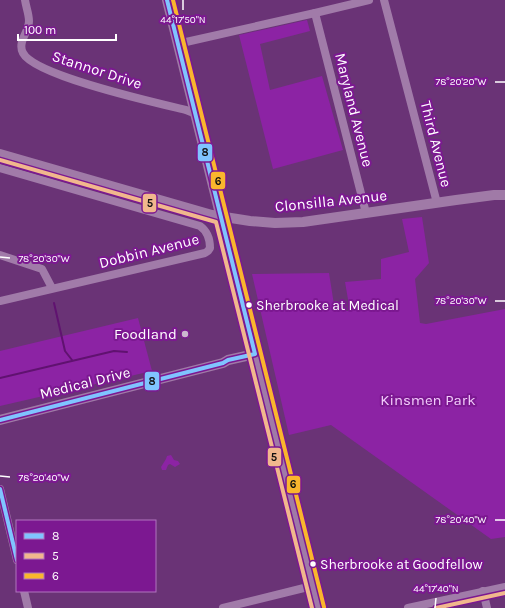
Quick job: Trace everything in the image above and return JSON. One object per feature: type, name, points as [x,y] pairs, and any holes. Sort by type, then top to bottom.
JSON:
[{"type":"main road","points":[[167,0],[318,608]]},
{"type":"main road","name":"Clonsilla Avenue","points":[[0,154],[221,217],[250,221],[275,223],[303,222],[494,195],[505,196]]},
{"type":"main road","name":"Medical Drive","points":[[0,420],[223,363],[228,366],[256,356]]},
{"type":"street","name":"Stannor Drive","points":[[25,0],[29,23],[21,44],[23,53],[32,63],[63,77],[196,114]]},
{"type":"street","points":[[179,44],[369,0]]},
{"type":"street","name":"Third Avenue","points":[[384,0],[436,203]]},
{"type":"street","name":"Maryland Avenue","points":[[315,13],[366,213]]},
{"type":"street","name":"Dobbin Avenue","points":[[0,168],[200,226],[203,228],[209,240],[210,248],[206,253],[0,301]]},
{"type":"street","points":[[0,255],[42,268],[52,288]]},
{"type":"street","points":[[0,489],[16,556]]},
{"type":"street","points":[[223,608],[312,586]]},
{"type":"street","points":[[408,608],[505,587]]},
{"type":"street","points":[[483,591],[487,608]]},
{"type":"street","points":[[24,592],[28,608]]},
{"type":"green space","points":[[307,20],[310,31],[260,44],[270,90],[322,76],[343,150],[273,169],[239,35]]},
{"type":"green space","name":"Kinsmen Park","points":[[422,217],[429,263],[415,279],[420,323],[426,324],[505,309],[505,537],[491,539],[331,425],[289,435],[252,274],[329,273],[335,311],[350,311],[345,282],[381,279],[381,259],[409,252],[402,219]]},
{"type":"green space","points":[[138,318],[152,371],[0,406],[0,351]]},
{"type":"green space","points":[[171,455],[174,460],[178,461],[180,464],[175,467],[170,464],[166,470],[162,470],[161,467],[167,456]]},
{"type":"waterway","points":[[54,303],[65,351],[72,360]]},
{"type":"waterway","points":[[0,378],[114,351],[127,352]]},
{"type":"transit line","name":"8","points":[[0,420],[255,354],[167,0]]},
{"type":"transit line","name":"6","points":[[173,0],[324,607]]},
{"type":"transit line","name":"5","points":[[0,160],[216,222],[312,608]]},
{"type":"transit line","name":"8","points":[[0,489],[16,556]]},
{"type":"transit line","name":"5","points":[[436,608],[505,593]]},
{"type":"place","name":"Sherbrooke at Medical","points":[[249,305]]},
{"type":"place","name":"Foodland","points":[[185,334]]},
{"type":"place","name":"Sherbrooke at Goodfellow","points":[[313,564]]}]
